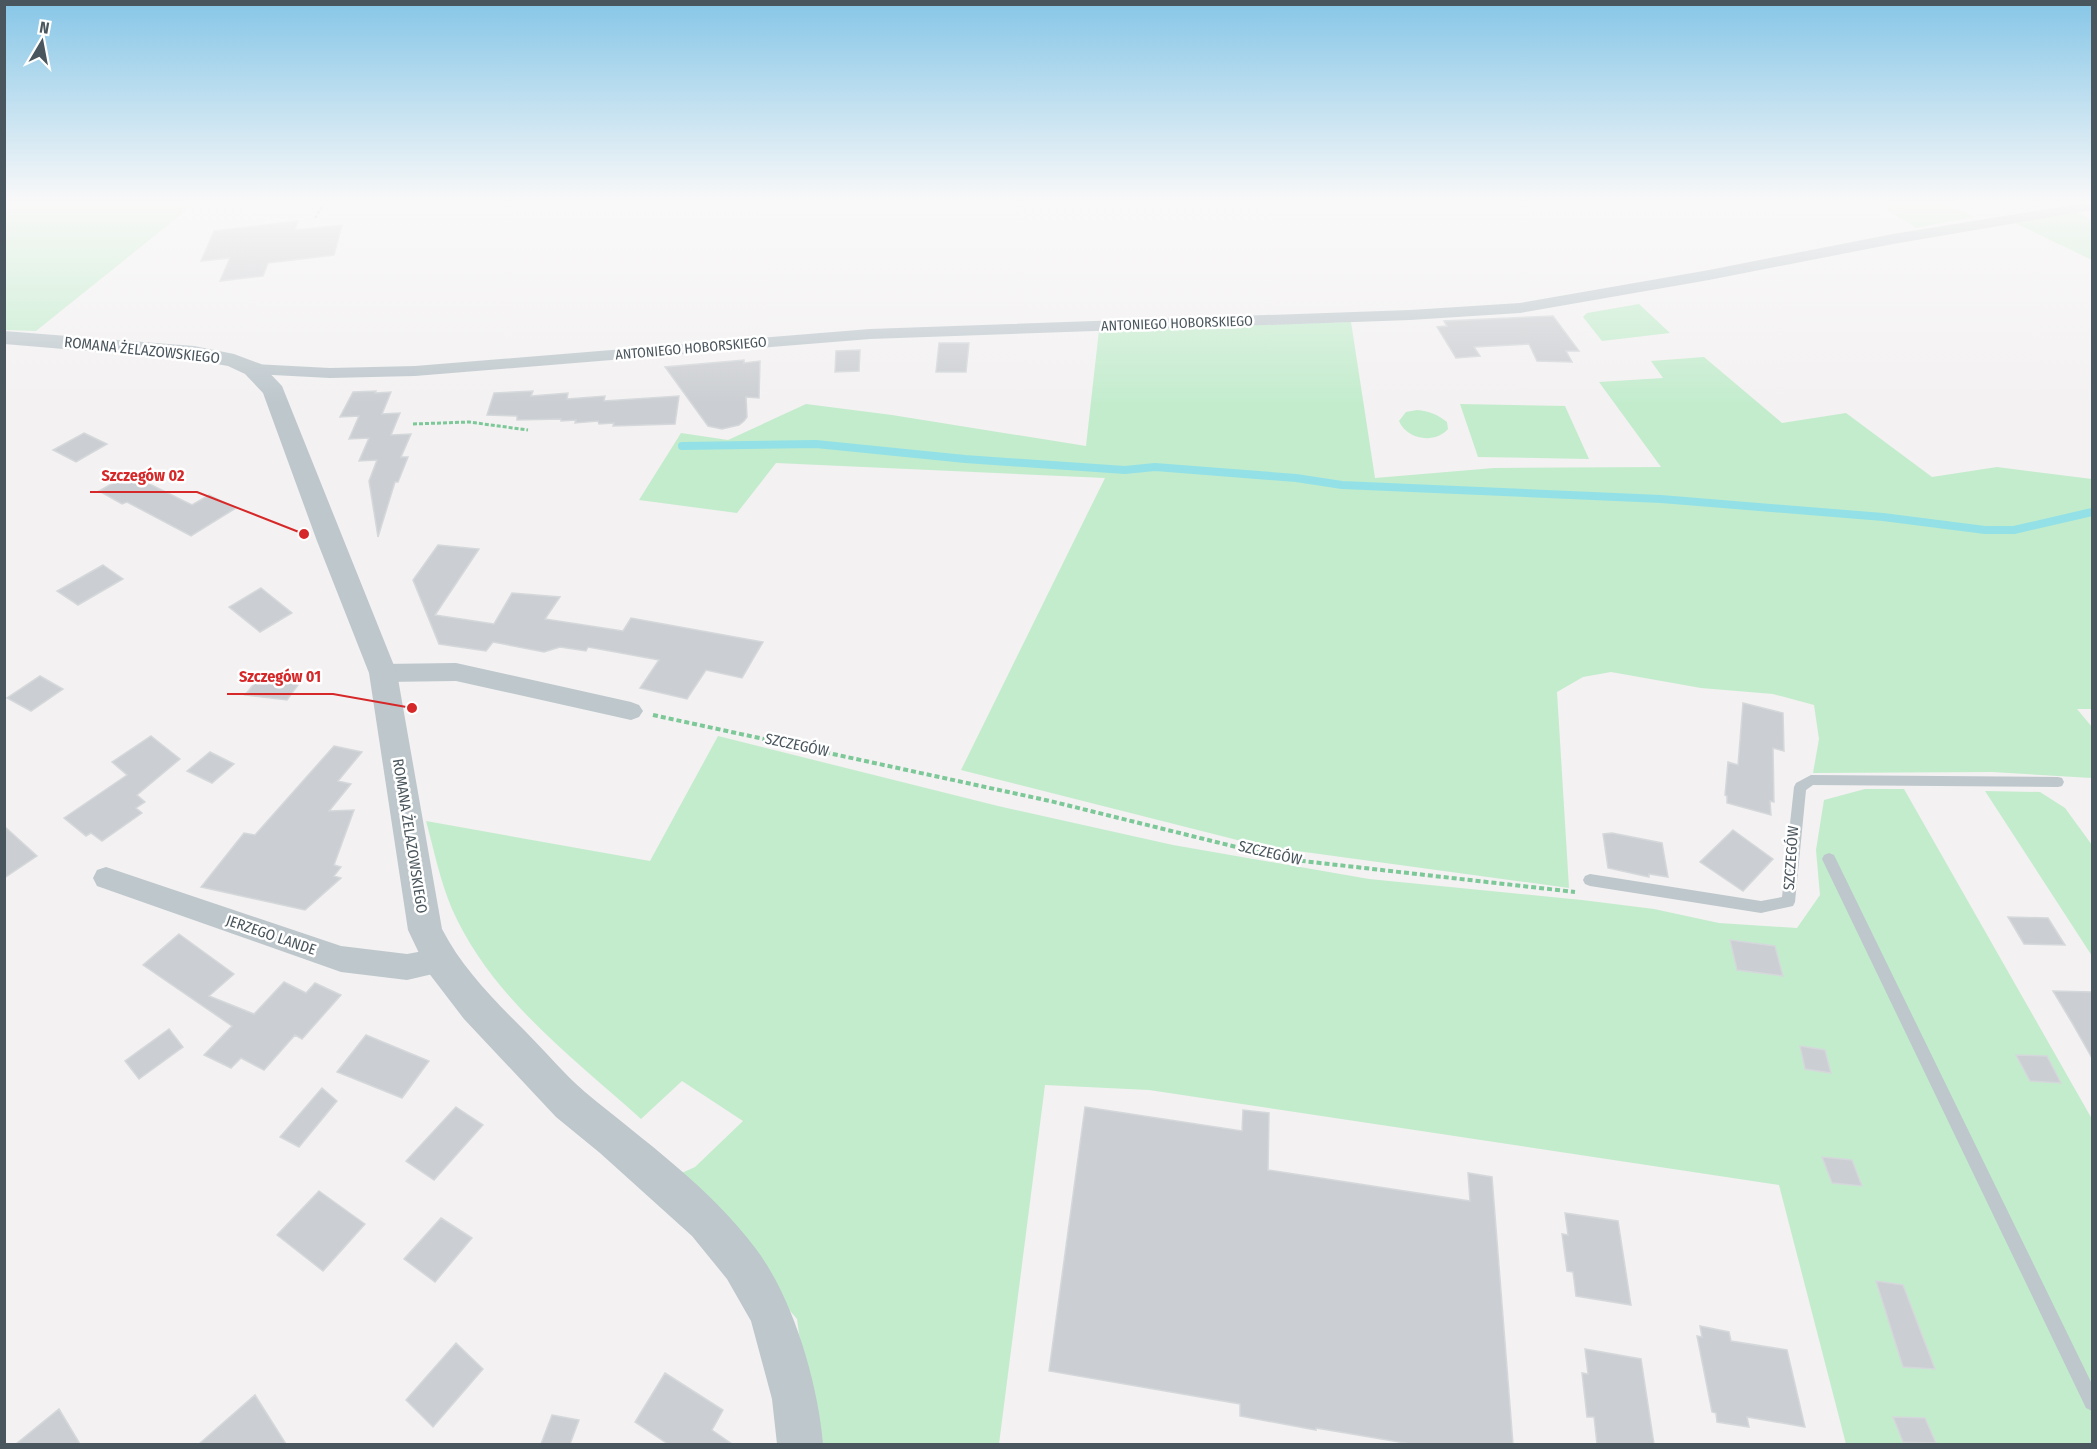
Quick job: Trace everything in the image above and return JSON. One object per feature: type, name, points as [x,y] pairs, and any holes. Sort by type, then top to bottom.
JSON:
[{"type":"street","name":"ANTONIEGO HOBORSKIEGO","points":[[253,369],[330,373],[415,371],[870,334],[1410,315],[1520,308],[1743,269]]},
{"type":"street","name":"ROMANA ŻELAZOWSKIEGO","points":[[4,337],[194,353],[234,361],[253,369],[274,391],[330,541],[383,673],[425,930],[441,961],[477,1007],[570,1104],[614,1138],[706,1221],[742,1263],[770,1313],[794,1399],[800,1444]]},
{"type":"street","points":[[383,673],[456,672],[631,711]]},
{"type":"street","name":"JERZEGO LANDE","points":[[106,878],[341,959],[406,967],[441,961]]},
{"type":"lane","name":"SZCZEGÓW","points":[[1590,880],[1761,907],[1788,902],[1794,819],[1800,787],[1811,780],[2058,782]]},
{"type":"lane","points":[[1830,859],[2092,1402]]},
{"type":"path","points":[[413,424],[469,422],[528,430]]},
{"type":"path","name":"SZCZEGÓW","points":[[631,711],[726,729],[1050,801],[1211,839],[1285,860],[1583,893],[1590,880]]},
{"type":"green space","points":[[5,269],[114,269],[36,331],[5,330]]},
{"type":"green space","points":[[1639,304],[1670,333],[1602,341],[1583,317],[1587,313]]},
{"type":"green space","points":[[1351,322],[1375,478],[1494,468],[1661,467],[1599,382],[1663,378],[1651,361],[1704,357],[1782,423],[1846,413],[1932,477],[1997,467],[2092,479],[2092,709],[2077,709],[2092,727],[2092,778],[1992,772],[1813,773],[1819,739],[1814,705],[1773,694],[1701,688],[1611,672],[1583,677],[1557,692],[1569,888],[1261,846],[961,770],[1105,478],[776,463],[737,513],[639,500],[681,433],[728,440],[806,404],[892,415],[1086,446],[1099,330]]},
{"type":"green space","points":[[1460,404],[1565,406],[1589,459],[1478,457]]},
{"type":"green space","points":[[1417,410],[1440,417],[1447,422],[1448,429],[1436,437],[1429,438],[1415,436],[1408,432],[1399,421],[1406,412]]},
{"type":"green space","points":[[718,736],[998,806],[1173,845],[1369,879],[1654,909],[1719,923],[1797,928],[1820,895],[1816,850],[1824,800],[1865,789],[1904,789],[2092,1119],[2092,1444],[1846,1444],[1779,1185],[1149,1090],[1045,1085],[999,1444],[814,1444],[797,1319],[675,1176],[695,1167],[743,1121],[682,1081],[641,1119],[561,1048],[510,998],[468,941],[448,898],[426,821],[650,861]]},
{"type":"green space","points":[[1985,791],[2040,792],[2065,808],[2092,845],[2092,956]]},
{"type":"building","points":[[225,269],[266,269],[263,276],[220,281]]},
{"type":"building","points":[[1553,316],[1579,351],[1566,351],[1572,362],[1537,361],[1529,344],[1474,347],[1480,356],[1456,358],[1437,327],[1447,326],[1444,321]]},
{"type":"building","points":[[939,343],[969,343],[966,372],[936,372]]},
{"type":"building","points":[[860,350],[859,371],[835,372],[836,351]]},
{"type":"building","points":[[744,360],[744,363],[760,361],[759,398],[746,397],[747,417],[744,421],[739,425],[722,429],[708,426],[665,367]]},
{"type":"building","points":[[376,391],[375,393],[391,392],[382,414],[400,413],[391,435],[411,434],[401,457],[408,457],[398,482],[395,482],[378,537],[369,481],[377,460],[359,461],[369,438],[349,439],[359,416],[340,417],[353,392]]},
{"type":"building","points":[[533,391],[531,396],[568,393],[567,399],[605,396],[604,401],[679,396],[675,424],[613,426],[614,423],[599,424],[598,421],[575,423],[576,420],[561,421],[561,419],[517,420],[517,416],[487,415],[494,393]]},
{"type":"building","points":[[84,433],[107,444],[76,462],[53,450]]},
{"type":"building","points":[[129,474],[192,505],[209,495],[236,508],[191,536],[127,502],[122,504],[99,491]]},
{"type":"building","points":[[438,545],[479,549],[435,615],[494,624],[512,593],[560,597],[545,619],[623,631],[631,618],[763,642],[742,678],[706,670],[687,699],[640,688],[659,660],[588,647],[586,651],[560,647],[544,652],[493,642],[486,651],[439,644],[413,580]]},
{"type":"building","points":[[103,565],[123,579],[78,605],[57,591]]},
{"type":"building","points":[[261,588],[292,613],[260,632],[229,607]]},
{"type":"building","points":[[263,673],[304,677],[287,700],[245,695]]},
{"type":"building","points":[[40,676],[63,689],[31,711],[7,698]]},
{"type":"building","points":[[1743,703],[1783,713],[1784,751],[1773,748],[1774,802],[1770,801],[1771,815],[1727,803],[1725,795],[1728,762],[1738,765]]},
{"type":"building","points":[[151,736],[180,759],[137,795],[145,802],[136,808],[142,813],[102,841],[91,833],[86,836],[64,818],[127,775],[112,762]]},
{"type":"building","points":[[334,746],[362,752],[338,781],[351,784],[329,811],[354,810],[334,865],[341,867],[334,876],[341,878],[305,910],[201,887],[244,833],[255,835]]},
{"type":"building","points":[[210,752],[234,764],[212,783],[187,771]]},
{"type":"building","points":[[4,826],[37,856],[4,878]]},
{"type":"building","points":[[1733,830],[1773,859],[1743,891],[1700,862]]},
{"type":"building","points":[[1612,833],[1662,843],[1668,877],[1649,874],[1649,877],[1608,868],[1603,834]]},
{"type":"building","points":[[2008,917],[2048,918],[2065,945],[2024,944]]},
{"type":"building","points":[[179,934],[234,974],[209,996],[254,1014],[284,982],[306,993],[315,983],[341,995],[302,1039],[295,1035],[264,1070],[241,1058],[231,1068],[204,1055],[232,1026],[143,965]]},
{"type":"building","points":[[1730,940],[1775,946],[1783,976],[1737,970]]},
{"type":"building","points":[[2053,991],[2092,992],[2092,1058],[2071,1021]]},
{"type":"building","points":[[169,1029],[183,1047],[139,1079],[125,1061]]},
{"type":"building","points":[[366,1035],[429,1061],[402,1098],[337,1072]]},
{"type":"building","points":[[1800,1046],[1825,1050],[1831,1073],[1805,1069]]},
{"type":"building","points":[[2016,1055],[2047,1056],[2061,1083],[2030,1081]]},
{"type":"building","points":[[322,1088],[337,1101],[299,1147],[280,1137]]},
{"type":"building","points":[[456,1107],[483,1125],[434,1180],[406,1161]]},
{"type":"building","points":[[1085,1107],[1242,1131],[1243,1110],[1269,1113],[1268,1170],[1470,1201],[1468,1173],[1492,1177],[1513,1444],[1411,1444],[1316,1428],[1316,1430],[1240,1416],[1240,1404],[1049,1371]]},
{"type":"building","points":[[1822,1157],[1852,1160],[1862,1186],[1832,1183]]},
{"type":"building","points":[[319,1191],[365,1224],[323,1271],[277,1235]]},
{"type":"building","points":[[1565,1213],[1618,1221],[1631,1305],[1576,1296],[1573,1272],[1567,1271],[1562,1234],[1568,1235]]},
{"type":"building","points":[[441,1218],[472,1238],[435,1282],[404,1259]]},
{"type":"building","points":[[1876,1281],[1903,1285],[1935,1369],[1903,1367]]},
{"type":"building","points":[[1700,1326],[1729,1332],[1731,1341],[1787,1350],[1805,1427],[1747,1417],[1749,1427],[1717,1422],[1716,1413],[1712,1412],[1697,1336],[1702,1337]]},
{"type":"building","points":[[456,1343],[483,1369],[433,1427],[406,1400]]},
{"type":"building","points":[[1585,1349],[1641,1359],[1654,1444],[1597,1444],[1594,1417],[1587,1417],[1582,1373],[1588,1374]]},
{"type":"building","points":[[665,1373],[723,1410],[712,1430],[732,1444],[668,1444],[635,1422]]},
{"type":"building","points":[[255,1395],[286,1444],[199,1444]]},
{"type":"building","points":[[59,1409],[80,1444],[16,1444]]},
{"type":"building","points":[[552,1415],[579,1420],[570,1444],[541,1444]]},
{"type":"building","points":[[1893,1417],[1925,1418],[1936,1443],[1903,1442]]},
{"type":"waterway","points":[[682,446],[816,444],[965,459],[1125,470],[1155,467],[1296,478],[1342,485],[1661,499],[1883,517],[1985,530],[2014,530],[2092,512]]},
{"type":"place","name":"Szczegów 02","points":[[304,534]]},
{"type":"place","name":"Szczegów 01","points":[[412,708]]}]
